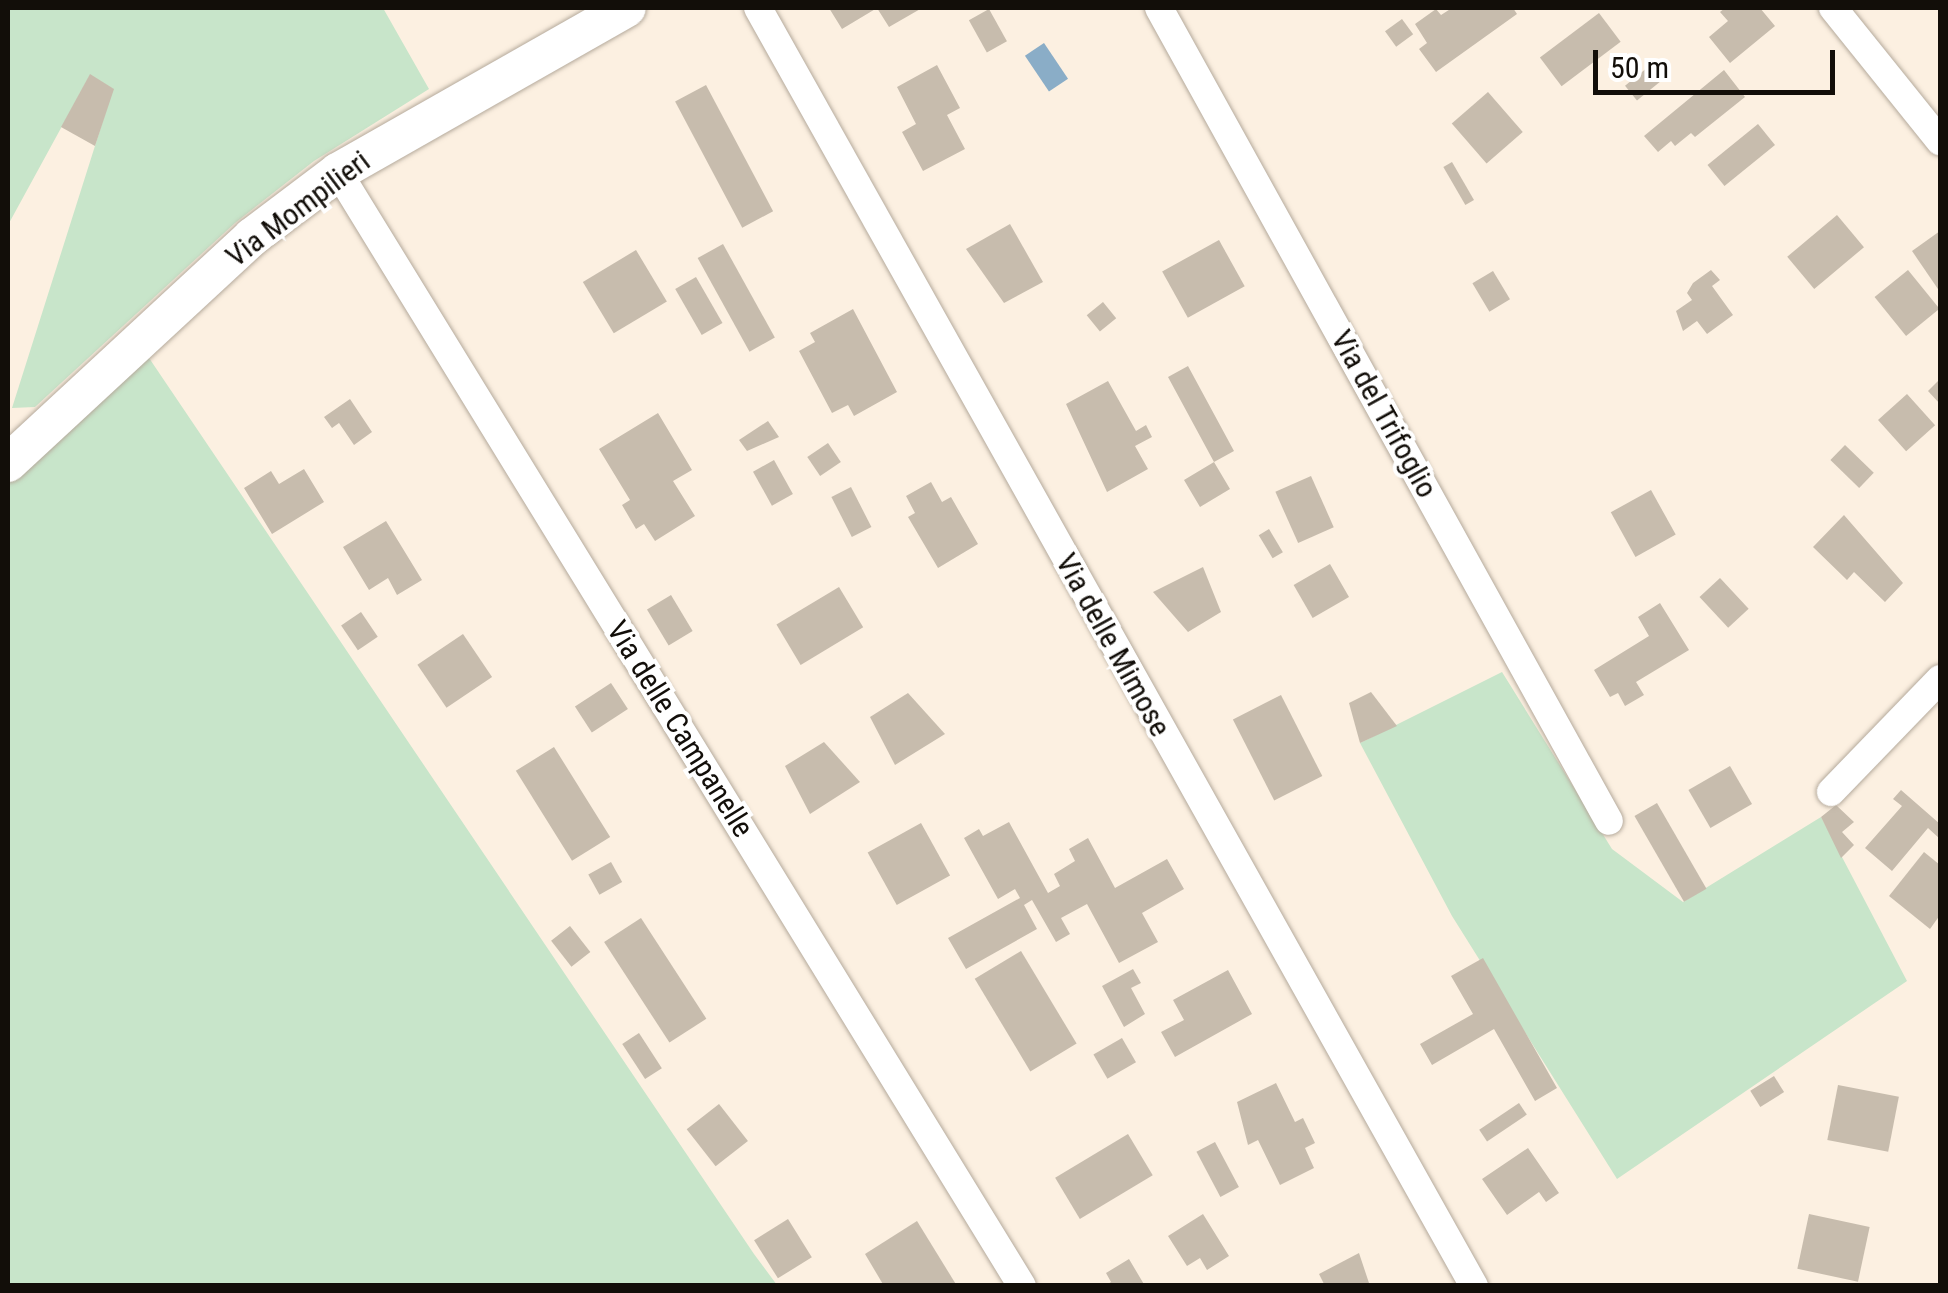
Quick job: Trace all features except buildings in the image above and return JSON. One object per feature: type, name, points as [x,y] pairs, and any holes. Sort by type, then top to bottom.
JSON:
[{"type":"street","name":"Via Mompilieri","points":[[8,461],[252,237],[338,172],[626,8]]},
{"type":"street","name":"Via delle Mimose","points":[[758,8],[1471,1284]]},
{"type":"street","name":"Via del Trifoglio","points":[[1158,8],[1609,821]]},
{"type":"street","points":[[1833,8],[1940,141]]},
{"type":"street","name":"Via delle Campanelle","points":[[338,172],[1022,1286]]},
{"type":"street","points":[[1831,792],[1940,679]]},
{"type":"green space","points":[[8,8],[383,8],[429,89],[314,161],[235,223],[35,407],[12,408],[113,89],[90,75],[8,225]]},
{"type":"green space","points":[[145,352],[777,1285],[8,1286],[8,479]]},
{"type":"green space","points":[[1502,672],[1612,849],[1683,902],[1821,817],[1907,981],[1617,1179],[1452,916],[1360,743]]},
{"type":"water","points":[[1044,43],[1068,79],[1049,92],[1025,56]]}]
